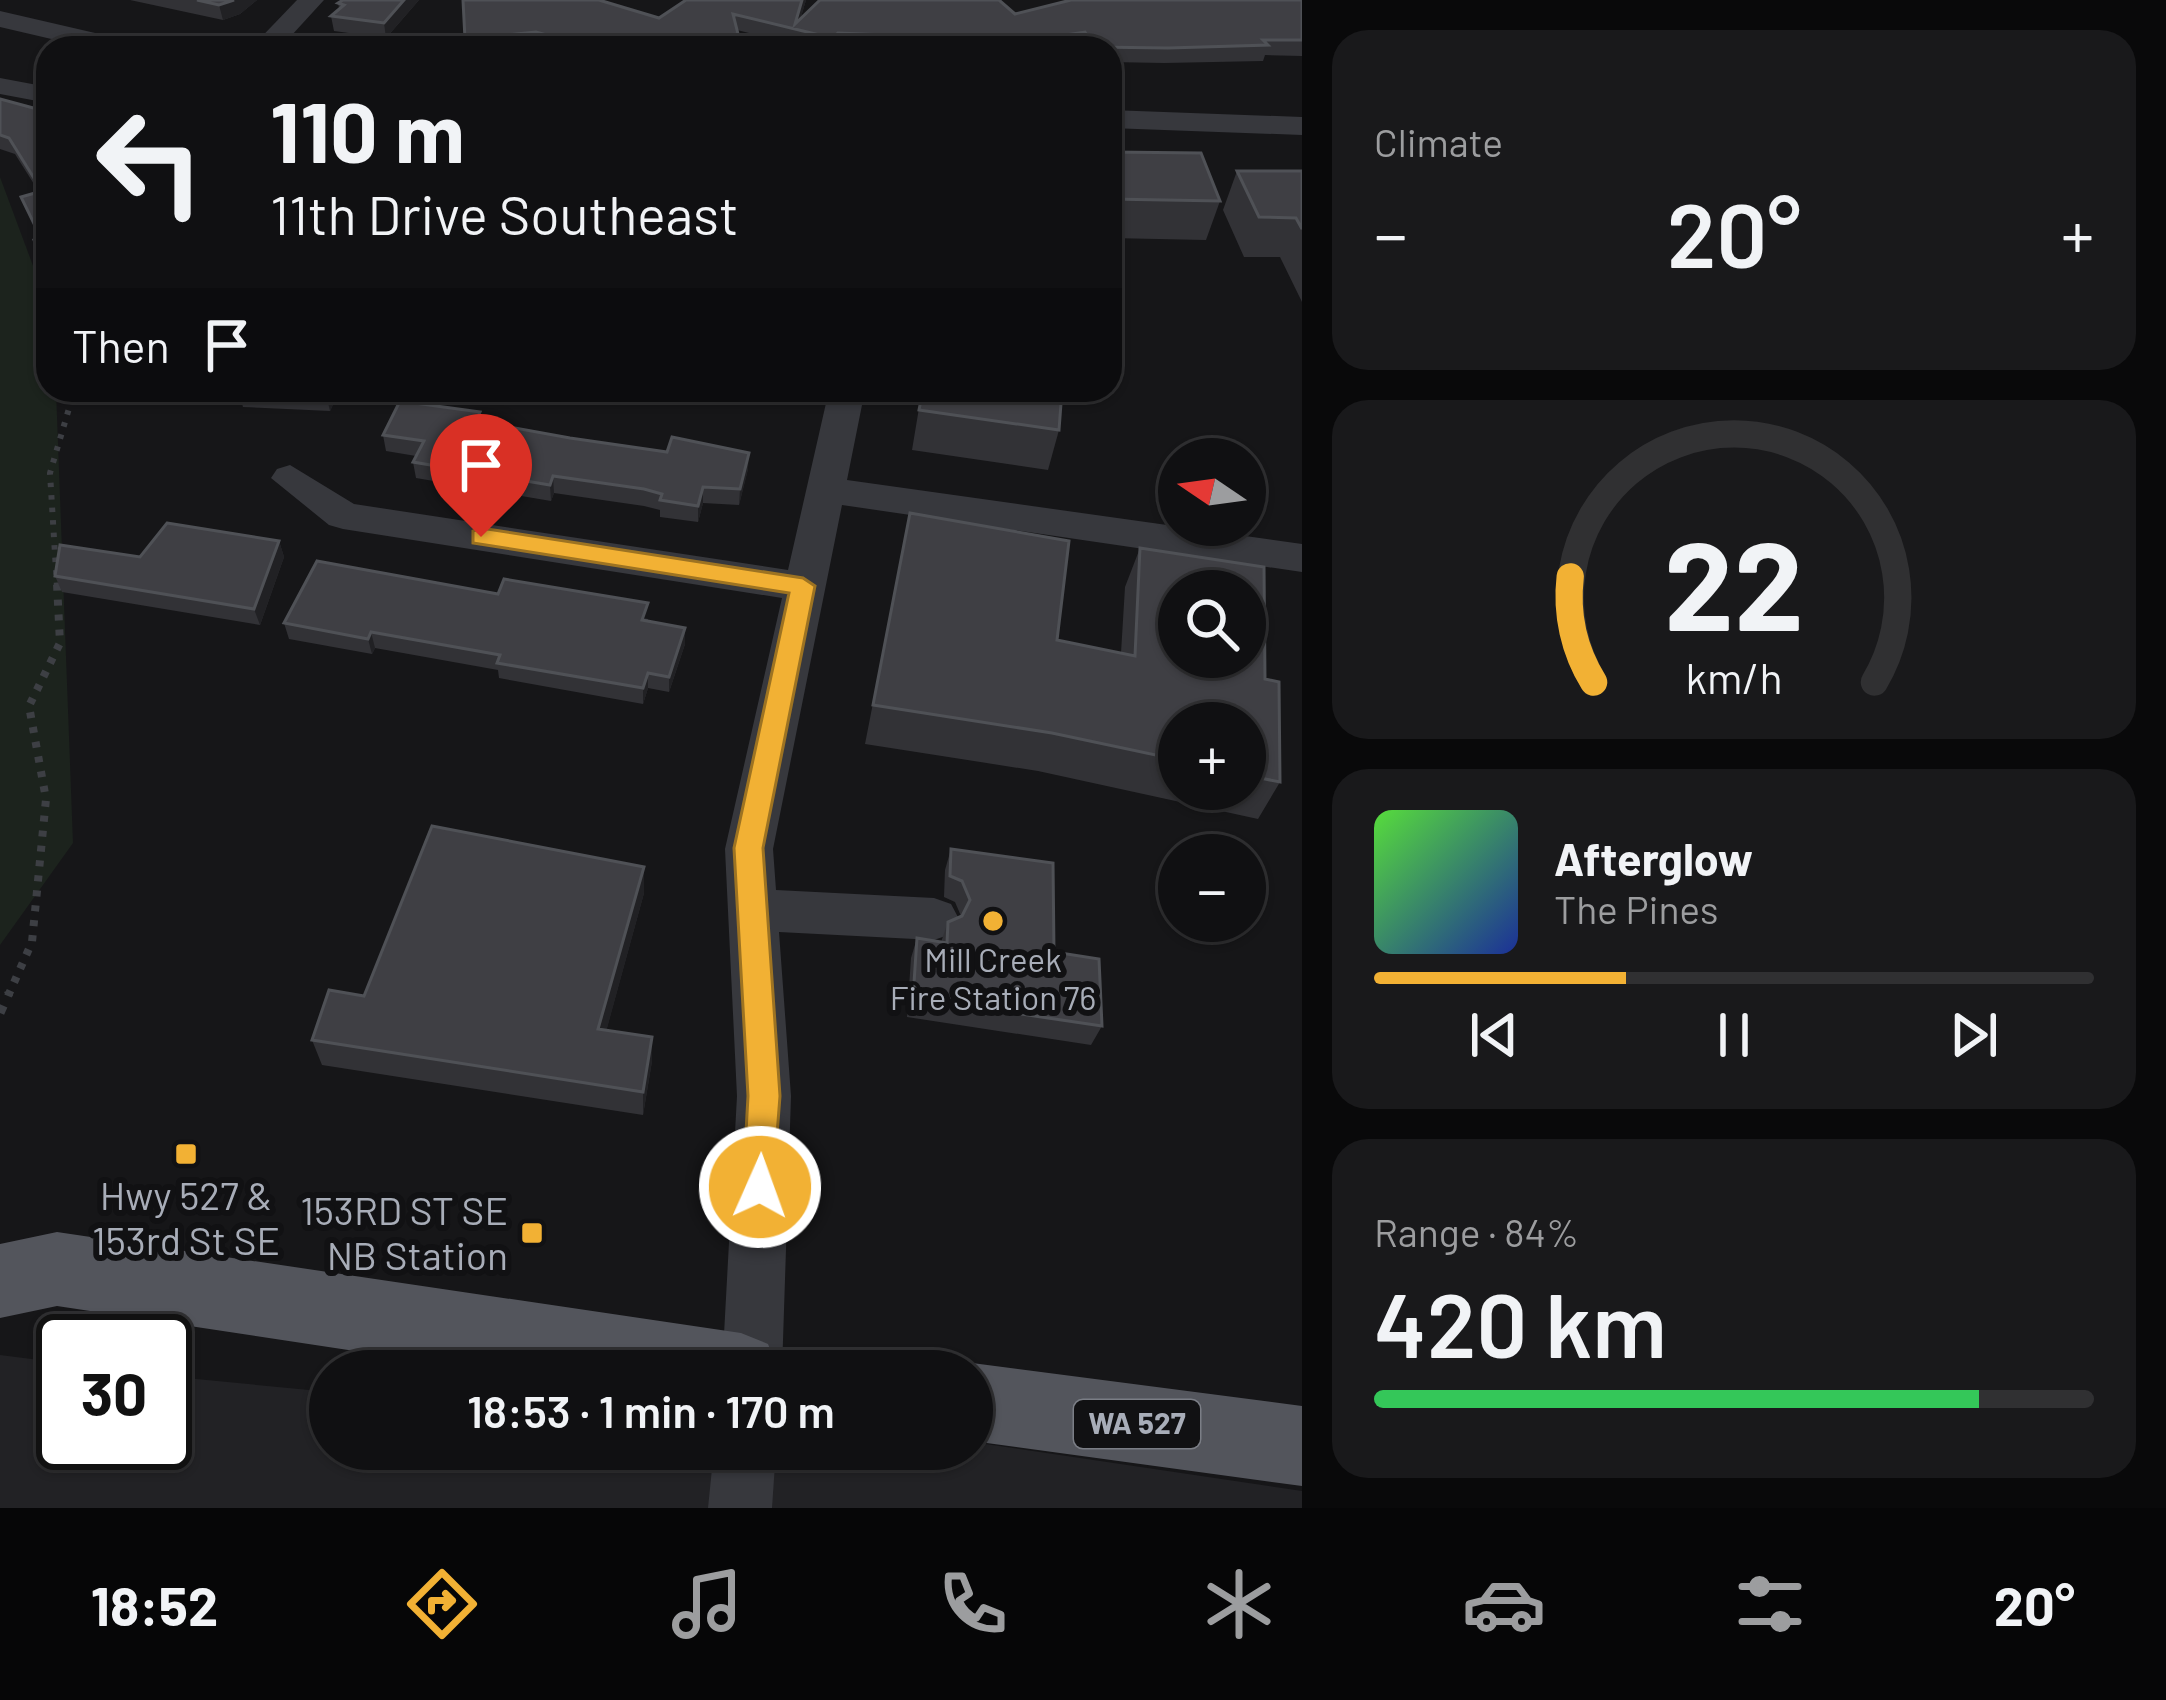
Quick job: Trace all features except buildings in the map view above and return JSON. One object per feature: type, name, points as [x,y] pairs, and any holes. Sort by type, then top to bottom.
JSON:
[{"type":"main road","points":[[19,1263],[601,1350]]},
{"type":"main road","name":"WA 527","points":[[993,1405],[1302,1446]]},
{"type":"street","points":[[276,36],[311,0]]},
{"type":"street","points":[[0,19],[73,36]]},
{"type":"street","points":[[0,86],[36,93]]},
{"type":"street","points":[[1122,115],[1302,111]]},
{"type":"street","points":[[1122,116],[1302,126]]},
{"type":"street","points":[[753,1350],[764,1096],[749,848],[844,402]]},
{"type":"street","points":[[290,478],[343,515],[803,586]]},
{"type":"street","points":[[825,490],[1302,559]]},
{"type":"street","points":[[753,910],[934,920]]},
{"type":"street","points":[[740,1508],[743,1470]]},
{"type":"path","points":[[0,1013],[32,942],[46,799],[29,706],[60,643],[50,473],[69,402]]},
{"type":"shaded area","points":[[0,177],[36,274],[36,402],[56,402],[73,843],[0,945]]},
{"type":"shaded area","points":[[0,1355],[36,1360],[36,1470],[192,1470],[192,1379],[309,1390],[309,1470],[993,1470],[993,1445],[1302,1491],[1302,1508],[0,1508]]},
{"type":"place","name":"Mill Creek Fire Station 76","points":[[993,921]]},
{"type":"place","name":"Hwy 527 & 153rd St SE","points":[[186,1154]]},
{"type":"place","name":"153RD ST SE NB Station","points":[[532,1233]]},
{"type":"route","points":[[481,537],[803,586],[749,848],[764,1096],[760,1187]]}]
